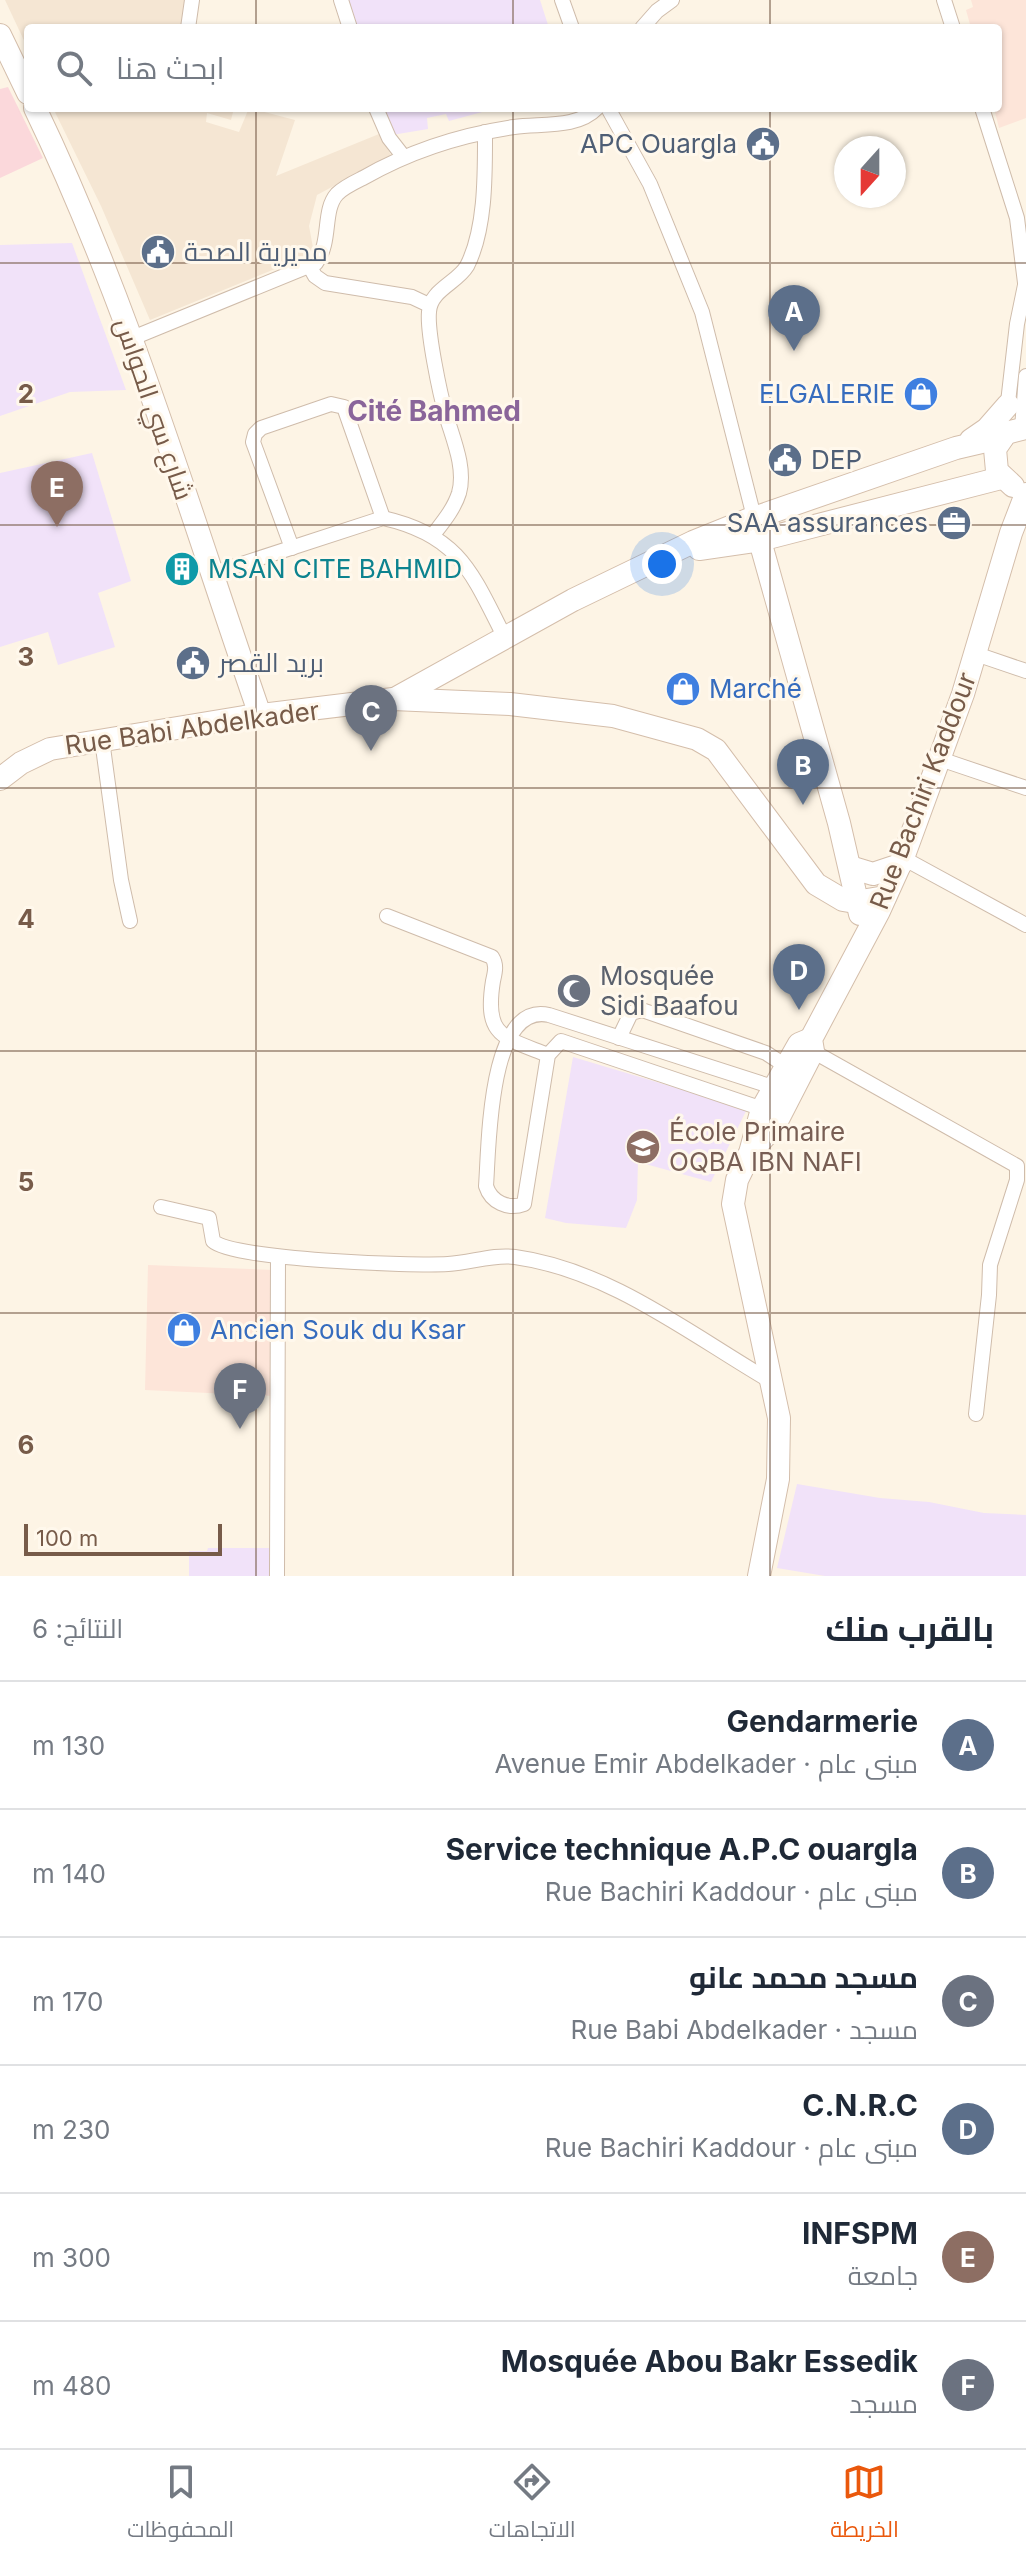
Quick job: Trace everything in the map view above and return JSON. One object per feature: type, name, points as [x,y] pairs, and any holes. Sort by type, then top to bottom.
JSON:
[{"type":"street","points":[[189,24],[192,0]]},
{"type":"street","points":[[341,0],[349,24]]},
{"type":"street","points":[[562,0],[571,24]]},
{"type":"street","points":[[646,24],[672,0]]},
{"type":"street","points":[[944,0],[952,24]]},
{"type":"street","points":[[0,35],[24,85]]},
{"type":"street","name":"شارع سي الحواس","points":[[37,112],[75,194],[130,339],[260,715]]},
{"type":"street","points":[[378,112],[389,138],[403,156]]},
{"type":"street","points":[[130,339],[310,267],[323,253],[328,218],[338,194],[403,156],[485,132],[571,121],[593,112]]},
{"type":"street","points":[[610,112],[650,184],[702,312],[756,529],[850,867],[855,902],[868,931]]},
{"type":"street","points":[[983,112],[1017,218],[1025,288],[1008,405],[1014,432]]},
{"type":"street","points":[[433,535],[451,510],[461,482],[445,411],[428,315],[429,305],[435,296],[461,275],[470,258],[485,187],[485,132]]},
{"type":"street","points":[[310,267],[315,276],[325,283],[412,297],[429,305]]},
{"type":"street","points":[[1014,432],[1026,376]]},
{"type":"street","points":[[292,548],[253,442],[255,434],[261,428],[331,404],[344,407],[383,518]]},
{"type":"street","points":[[956,448],[987,429],[1008,405]]},
{"type":"street","points":[[393,699],[573,600],[675,552],[756,529],[956,448],[1014,432]]},
{"type":"street","name":"Rue Bachiri Kaddour","points":[[759,1576],[778,1479],[779,1418],[733,1204],[737,1180],[750,1153],[775,1125],[771,1112],[902,862],[976,654],[1011,533],[1015,486],[994,464],[994,457],[998,442],[1014,432]]},
{"type":"street","points":[[756,529],[1015,486]]},
{"type":"street","points":[[211,574],[383,518],[433,535],[461,560],[504,636]]},
{"type":"street","points":[[976,654],[1026,671]]},
{"type":"street","points":[[393,699],[498,703],[613,716],[659,726],[707,743],[716,750],[816,884],[831,895],[855,902],[885,897]]},
{"type":"street","name":"Rue Babi Abdelkader","points":[[0,779],[39,753],[102,740],[260,715],[393,699]]},
{"type":"street","points":[[102,740],[121,880],[130,921]]},
{"type":"street","points":[[940,759],[1026,788]]},
{"type":"street","points":[[850,867],[873,874],[902,862],[1026,925]]},
{"type":"street","points":[[387,916],[495,960],[490,1006],[495,1028],[508,1039],[548,1055]]},
{"type":"street","points":[[619,1038],[631,1013],[642,1010],[766,1053],[786,1066]]},
{"type":"street","points":[[565,1020],[561,1041],[548,1055],[527,1198],[524,1204],[506,1205],[495,1201],[486,1186],[499,1066],[515,1026],[536,1013],[565,1020],[782,1090]]},
{"type":"street","points":[[561,1041],[771,1112]]},
{"type":"street","points":[[808,1045],[1017,1166],[1017,1180],[990,1265],[976,1414]]},
{"type":"street","name":"Rue Bachiri Kaddour","points":[[782,1090],[786,1066],[808,1045]]},
{"type":"street","points":[[161,1207],[209,1218],[213,1241],[223,1248],[278,1257],[446,1264],[499,1256],[549,1264],[601,1282],[772,1382]]},
{"type":"street","points":[[277,1576],[278,1257]]},
{"type":"shaded area","points":[[5,0],[188,0],[185,24],[24,24],[24,40]]},
{"type":"shaded area","points":[[347,0],[540,0],[548,24],[355,24]]},
{"type":"shaded area","points":[[971,0],[1026,0],[1026,118],[999,128],[995,112],[1002,112],[1002,24],[970,24],[966,10],[973,7]]},
{"type":"shaded area","points":[[8,87],[43,158],[0,178],[0,89]]},
{"type":"shaded area","points":[[55,112],[233,112],[231,120],[207,113],[206,122],[239,132],[247,112],[264,112],[295,120],[276,176],[379,134],[391,155],[317,195],[309,226],[314,253],[150,320],[101,206]]},
{"type":"shaded area","points":[[384,112],[482,112],[449,121],[446,114],[427,118],[428,129],[392,135]]},
{"type":"shaded area","points":[[72,243],[126,390],[70,392],[0,416],[0,245]]},
{"type":"shaded area","points":[[92,453],[131,581],[98,593],[115,647],[58,665],[48,632],[0,647],[0,473]]},
{"type":"shaded area","name":"École Primaire OQBA IBN NAFI","points":[[573,1057],[747,1109],[711,1182],[638,1162],[637,1200],[626,1228],[545,1218]]},
{"type":"shaded area","points":[[148,1265],[274,1270],[274,1396],[145,1390]]},
{"type":"shaded area","points":[[797,1484],[880,1498],[929,1502],[984,1513],[1026,1515],[1026,1576],[825,1576],[777,1568]]},
{"type":"shaded area","points":[[208,1548],[271,1548],[275,1576],[189,1576],[189,1551],[207,1551]]},
{"type":"place","name":"APC Ouargla","points":[[763,144]]},
{"type":"place","name":"مديرية الصحة","points":[[158,252]]},
{"type":"place","name":"Gendarmerie","points":[[794,351]]},
{"type":"place","name":"ELGALERIE","points":[[921,394]]},
{"type":"place","name":"DEP","points":[[785,460]]},
{"type":"place","name":"SAA assurances","points":[[954,523]]},
{"type":"place","name":"INFSPM","points":[[57,527]]},
{"type":"place","name":"MSAN CITE BAHMID","points":[[182,569]]},
{"type":"place","name":"بريد القصر","points":[[193,663]]},
{"type":"place","name":"Marché","points":[[683,689]]},
{"type":"place","name":"مسجد محمد عانو","points":[[371,751]]},
{"type":"place","name":"Service technique A.P.C ouargla","points":[[803,805]]},
{"type":"place","name":"Mosquée Sidi Baafou","points":[[574,991]]},
{"type":"place","name":"C.N.R.C","points":[[799,1010]]},
{"type":"place","name":"École Primaire OQBA IBN NAFI","points":[[643,1147]]},
{"type":"place","name":"Ancien Souk du Ksar","points":[[184,1330]]},
{"type":"place","name":"Mosquée Abou Bakr Essedik","points":[[240,1429]]},
{"type":"district","name":"Cité Bahmed","points":[[434,411]]}]
